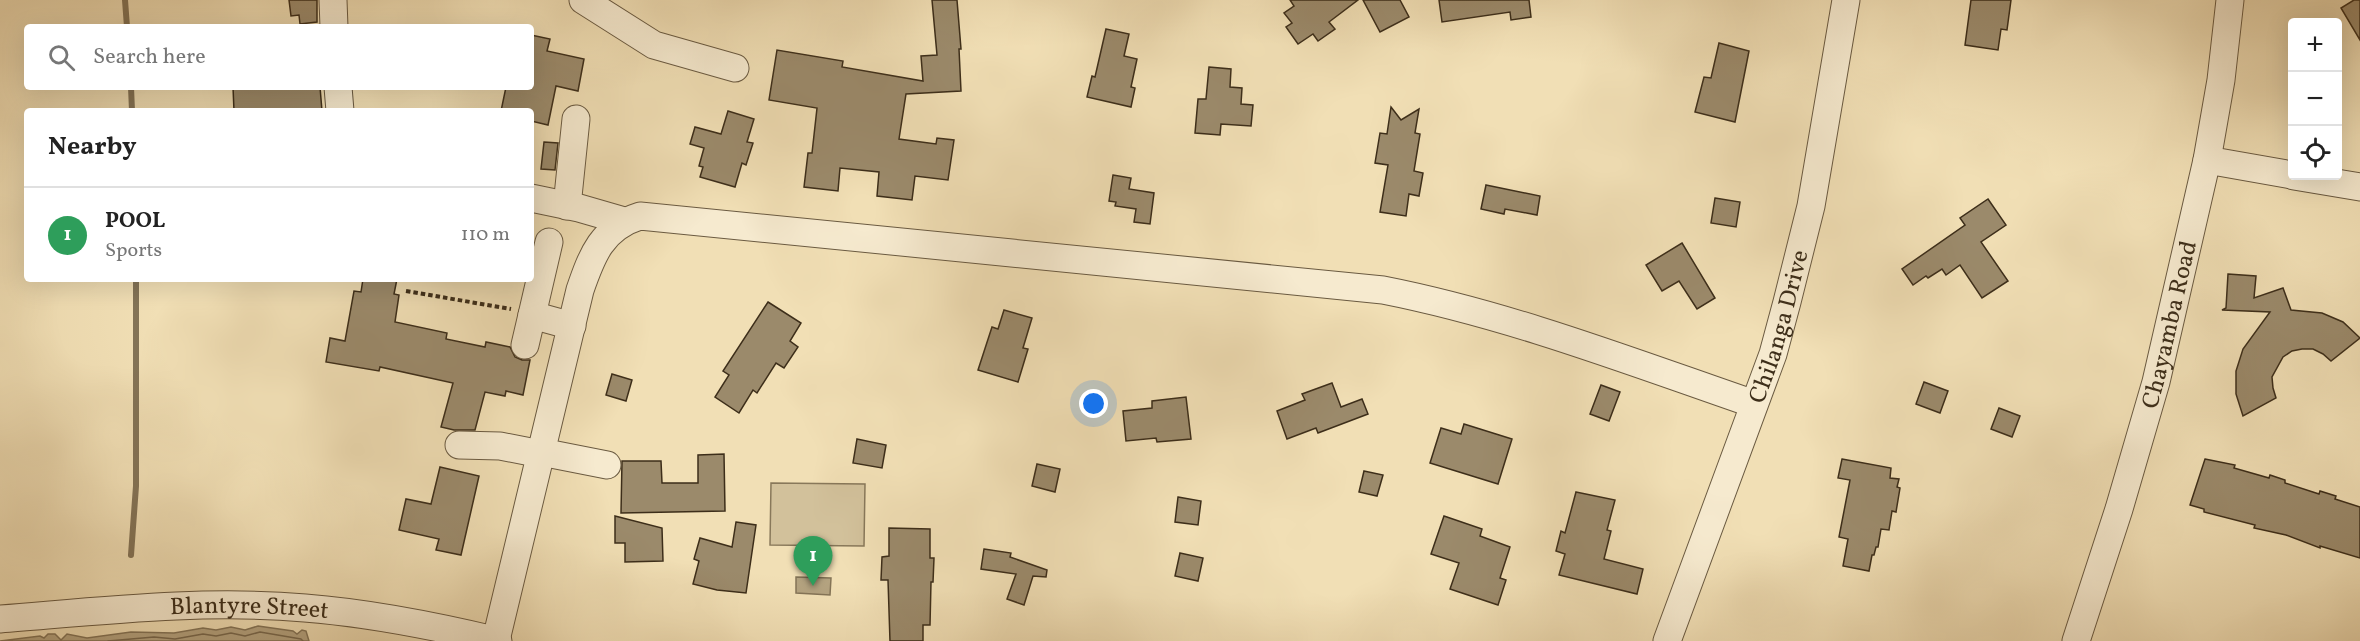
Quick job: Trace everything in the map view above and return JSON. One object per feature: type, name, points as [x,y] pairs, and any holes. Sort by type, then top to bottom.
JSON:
[{"type":"street","points":[[333,0],[334,24]]},
{"type":"street","points":[[583,0],[654,45],[735,68]]},
{"type":"street","name":"Chilanga Drive","points":[[1667,641],[1779,334],[1811,206],[1846,0]]},
{"type":"street","name":"Chayamba Road","points":[[2076,641],[2119,509],[2156,381],[2207,160],[2221,80],[2230,0]]},
{"type":"street","points":[[339,90],[340,108]]},
{"type":"street","points":[[567,206],[576,119]]},
{"type":"street","points":[[2207,160],[2288,174]]},
{"type":"street","points":[[2321,180],[2360,187]]},
{"type":"street","points":[[534,199],[624,221]]},
{"type":"street","points":[[497,641],[541,453],[589,264],[609,232],[624,221],[640,216],[1383,290],[1440,301],[1541,330],[1754,404]]},
{"type":"street","points":[[525,345],[549,242]]},
{"type":"street","points":[[532,315],[572,326]]},
{"type":"street","points":[[459,445],[500,446],[607,465]]},
{"type":"street","name":"Blantyre Street","points":[[0,619],[213,605],[261,605],[378,617],[497,641]]},
{"type":"path","points":[[406,291],[508,308],[532,315]]},
{"type":"shaded area","points":[[771,483],[865,484],[864,546],[770,545]]},
{"type":"water","points":[[796,577],[831,578],[830,595],[796,593]]},
{"type":"water","points":[[258,626],[293,631],[297,634],[302,630],[306,631],[309,641],[0,641],[40,636],[44,638],[48,634],[55,634],[61,640],[67,634],[87,638],[131,632],[174,633],[203,628],[216,630],[231,627],[245,630]]},
{"type":"building","points":[[289,0],[317,0],[317,22],[300,24],[299,15],[291,16]]},
{"type":"building","points":[[932,0],[957,0],[961,49],[959,49],[961,91],[906,94],[899,139],[936,144],[937,138],[954,140],[948,180],[915,176],[912,200],[877,196],[879,172],[840,168],[838,191],[804,187],[808,153],[812,153],[817,108],[769,100],[777,50],[843,61],[842,67],[923,81],[921,56],[937,55]]},
{"type":"building","points":[[1290,0],[1358,0],[1329,22],[1335,29],[1318,41],[1313,34],[1298,44],[1286,27],[1292,23],[1284,13],[1294,6]]},
{"type":"building","points":[[1363,0],[1400,0],[1409,17],[1380,32]]},
{"type":"building","points":[[1439,0],[1529,0],[1531,17],[1511,20],[1510,12],[1442,22]]},
{"type":"building","points":[[1971,0],[2011,0],[2007,30],[2001,29],[1998,50],[1965,45]]},
{"type":"building","points":[[2354,0],[2360,0],[2360,40],[2341,8]]},
{"type":"building","points":[[1106,29],[1129,34],[1124,56],[1137,59],[1131,87],[1135,88],[1131,107],[1087,97],[1092,76],[1095,77]]},
{"type":"building","points":[[534,36],[550,39],[547,51],[584,59],[578,91],[556,86],[548,125],[534,122],[534,108],[502,108],[505,90],[534,90]]},
{"type":"building","points":[[1719,43],[1749,51],[1735,122],[1695,112],[1704,77],[1711,78]]},
{"type":"building","points":[[1209,67],[1231,69],[1230,87],[1242,88],[1241,104],[1253,105],[1251,126],[1221,124],[1220,135],[1195,133],[1198,99],[1206,99]]},
{"type":"building","points":[[233,90],[320,90],[322,108],[234,108]]},
{"type":"building","points":[[1391,107],[1401,120],[1419,109],[1415,133],[1420,134],[1414,171],[1423,173],[1419,196],[1409,194],[1406,216],[1380,212],[1388,165],[1375,163],[1380,133],[1387,134]]},
{"type":"building","points":[[728,111],[754,119],[747,142],[753,143],[746,165],[742,163],[735,187],[700,177],[703,167],[699,166],[704,148],[690,144],[695,127],[721,134]]},
{"type":"building","points":[[544,142],[558,143],[555,170],[541,169]]},
{"type":"building","points":[[1113,175],[1131,178],[1129,189],[1154,193],[1150,224],[1134,222],[1136,209],[1115,206],[1116,202],[1109,201]]},
{"type":"building","points":[[1486,185],[1540,196],[1537,215],[1505,209],[1504,214],[1481,209]]},
{"type":"building","points":[[1715,198],[1740,202],[1736,227],[1711,223]]},
{"type":"building","points":[[1988,199],[2006,225],[1981,242],[2008,281],[1982,298],[1960,265],[1946,275],[1942,269],[1913,285],[1902,269],[1965,225],[1960,218]]},
{"type":"building","points":[[1682,243],[1715,298],[1697,309],[1679,281],[1662,291],[1646,265]]},
{"type":"building","points":[[2228,274],[2256,276],[2254,298],[2283,288],[2291,310],[2322,313],[2343,322],[2360,338],[2331,361],[2313,349],[2292,351],[2283,357],[2272,377],[2276,398],[2243,416],[2236,394],[2236,371],[2243,349],[2270,312],[2222,310],[2226,308]]},
{"type":"building","points":[[363,282],[396,282],[394,294],[399,295],[395,322],[447,333],[446,339],[485,347],[486,342],[510,347],[515,357],[530,360],[523,395],[506,391],[505,396],[485,392],[475,430],[454,430],[441,427],[453,383],[380,367],[379,371],[326,362],[330,338],[345,341],[354,291],[361,292]]},
{"type":"building","points":[[768,302],[801,323],[790,341],[798,347],[784,368],[776,363],[757,393],[753,390],[739,413],[715,397],[729,375],[723,371]]},
{"type":"building","points":[[1004,310],[1032,318],[1023,348],[1028,349],[1018,382],[978,370],[992,327],[998,329]]},
{"type":"building","points":[[612,374],[632,380],[626,401],[606,395]]},
{"type":"building","points":[[1924,382],[1948,391],[1940,413],[1916,404]]},
{"type":"building","points":[[1332,383],[1341,407],[1362,399],[1368,414],[1318,433],[1316,428],[1287,439],[1277,411],[1305,400],[1302,394]]},
{"type":"building","points":[[1601,385],[1620,392],[1609,421],[1590,414]]},
{"type":"building","points":[[1186,397],[1191,439],[1157,442],[1156,438],[1126,441],[1123,411],[1152,408],[1152,401]]},
{"type":"building","points":[[1999,408],[2020,416],[2012,437],[1991,429]]},
{"type":"building","points":[[1464,424],[1512,439],[1498,484],[1430,463],[1441,428],[1461,434]]},
{"type":"building","points":[[857,439],[886,445],[882,468],[853,463]]},
{"type":"building","points":[[724,454],[725,511],[621,513],[622,461],[661,461],[662,483],[698,483],[698,455]]},
{"type":"building","points":[[1842,459],[1891,468],[1890,478],[1899,479],[1897,487],[1900,488],[1896,512],[1892,511],[1889,530],[1881,529],[1878,547],[1872,555],[1869,571],[1843,566],[1848,539],[1839,537],[1850,480],[1838,478]]},
{"type":"building","points":[[2205,459],[2235,465],[2234,468],[2269,478],[2270,475],[2285,480],[2285,483],[2319,494],[2320,491],[2336,496],[2335,499],[2360,507],[2360,558],[2320,546],[2320,548],[2286,535],[2254,528],[2255,525],[2204,512],[2204,509],[2190,505]]},
{"type":"building","points":[[1037,464],[1060,469],[1055,492],[1032,486]]},
{"type":"building","points":[[440,467],[479,476],[461,555],[436,550],[439,539],[399,530],[406,499],[431,504]]},
{"type":"building","points":[[1364,471],[1383,475],[1377,496],[1359,492]]},
{"type":"building","points":[[1576,492],[1615,500],[1607,530],[1611,531],[1604,559],[1643,569],[1637,594],[1559,575],[1565,554],[1556,551],[1561,531],[1565,533]]},
{"type":"building","points":[[1178,497],[1201,501],[1198,525],[1175,522]]},
{"type":"building","points":[[615,516],[662,528],[663,561],[625,562],[625,543],[615,543]]},
{"type":"building","points":[[1444,516],[1482,529],[1480,536],[1510,547],[1500,578],[1506,580],[1498,605],[1450,589],[1459,563],[1431,554]]},
{"type":"building","points":[[736,522],[756,525],[746,593],[717,590],[693,584],[699,561],[694,559],[700,538],[732,547]]},
{"type":"building","points":[[889,528],[930,529],[930,558],[934,558],[933,582],[931,582],[930,625],[923,625],[923,641],[890,641],[888,580],[881,580],[882,557],[889,556]]},
{"type":"building","points":[[984,549],[1011,553],[1010,557],[1047,570],[1046,577],[1033,576],[1024,605],[1007,599],[1016,574],[981,569]]},
{"type":"building","points":[[1180,553],[1203,558],[1198,581],[1175,576]]},
{"type":"waterway","points":[[125,0],[127,24]]},
{"type":"waterway","points":[[131,90],[132,108]]},
{"type":"waterway","points":[[131,555],[136,486],[136,282]]},
{"type":"place","name":"POOL","points":[[813,586]]}]
